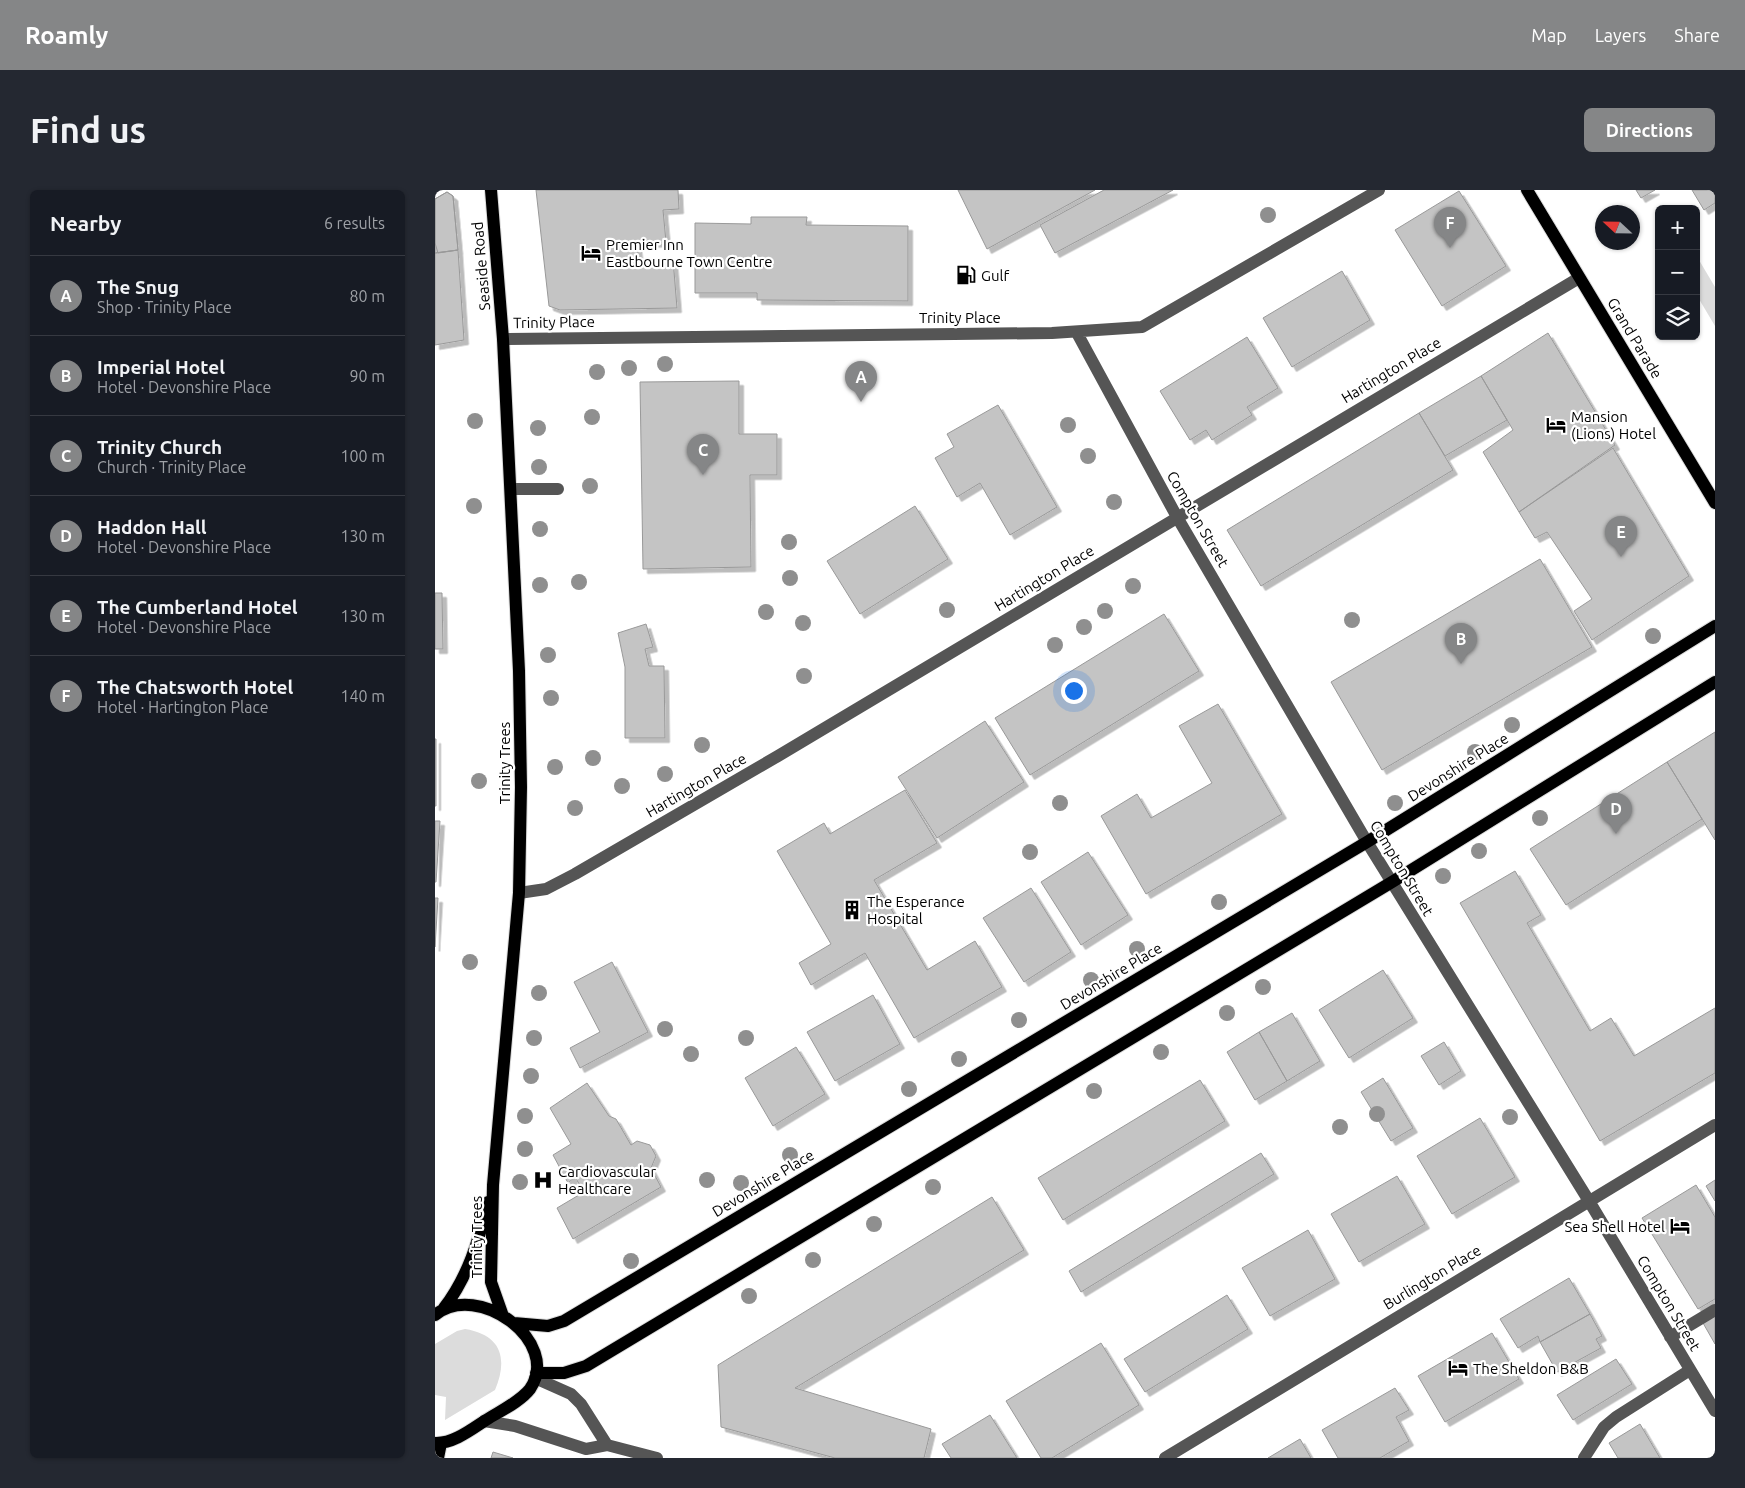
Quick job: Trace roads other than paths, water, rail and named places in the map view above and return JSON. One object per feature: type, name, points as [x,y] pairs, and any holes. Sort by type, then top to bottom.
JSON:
[{"type":"main road","name":"Seaside Road","points":[[491,190],[503,339]]},
{"type":"main road","name":"Grand Parade","points":[[1527,190],[1715,503]]},
{"type":"main road","name":"Trinity Trees","points":[[503,339],[519,680],[521,787],[519,893],[493,1185],[491,1282],[503,1316]]},
{"type":"main road","name":"Devonshire Place","points":[[514,1323],[548,1326],[564,1321],[1367,842],[1715,626]]},
{"type":"main road","points":[[536,1376],[564,1373],[587,1366],[1392,882],[1715,682]]},
{"type":"main road","name":"Trinity Trees","points":[[437,1313],[462,1281],[471,1259],[493,1185]]},
{"type":"main road","points":[[437,1313],[461,1304],[478,1305],[503,1316],[514,1323],[531,1346],[537,1359],[536,1376],[529,1390],[455,1439],[438,1443],[438,1458]]},
{"type":"street","name":"Trinity Place","points":[[503,339],[1077,333],[1142,328],[1379,190]]},
{"type":"street","name":"Hartington Place","points":[[519,893],[546,889],[575,874],[1579,278]]},
{"type":"street","name":"Compton Street","points":[[1077,333],[1177,517],[1367,842],[1589,1200],[1715,1411]]},
{"type":"street","points":[[511,490],[558,489]]},
{"type":"street","name":"Burlington Place","points":[[1165,1458],[1715,1125]]},
{"type":"street","points":[[1671,1337],[1715,1310]]},
{"type":"street","points":[[1584,1458],[1605,1427],[1616,1417],[1690,1370]]},
{"type":"street","points":[[536,1376],[571,1394],[581,1404],[607,1445]]},
{"type":"street","points":[[484,1421],[515,1426],[586,1449],[607,1445],[657,1458]]},
{"type":"place","name":"The Chatsworth Hotel","points":[[1450,248]]},
{"type":"place","name":"Premier Inn Eastbourne Town Centre","points":[[591,253]]},
{"type":"place","name":"Gulf","points":[[966,275]]},
{"type":"place","name":"The Snug","points":[[861,402]]},
{"type":"place","name":"Mansion (Lions) Hotel","points":[[1556,425]]},
{"type":"place","name":"Trinity Church","points":[[703,475]]},
{"type":"place","name":"The Cumberland Hotel","points":[[1621,557]]},
{"type":"place","name":"Imperial Hotel","points":[[1461,664]]},
{"type":"place","name":"Haddon Hall","points":[[1616,834]]},
{"type":"place","name":"The Esperance Hospital","points":[[852,910]]},
{"type":"place","name":"Cardiovascular Healthcare","points":[[543,1180]]},
{"type":"place","name":"Sea Shell Hotel","points":[[1680,1226]]},
{"type":"place","name":"The Sheldon B&B","points":[[1458,1368]]}]
